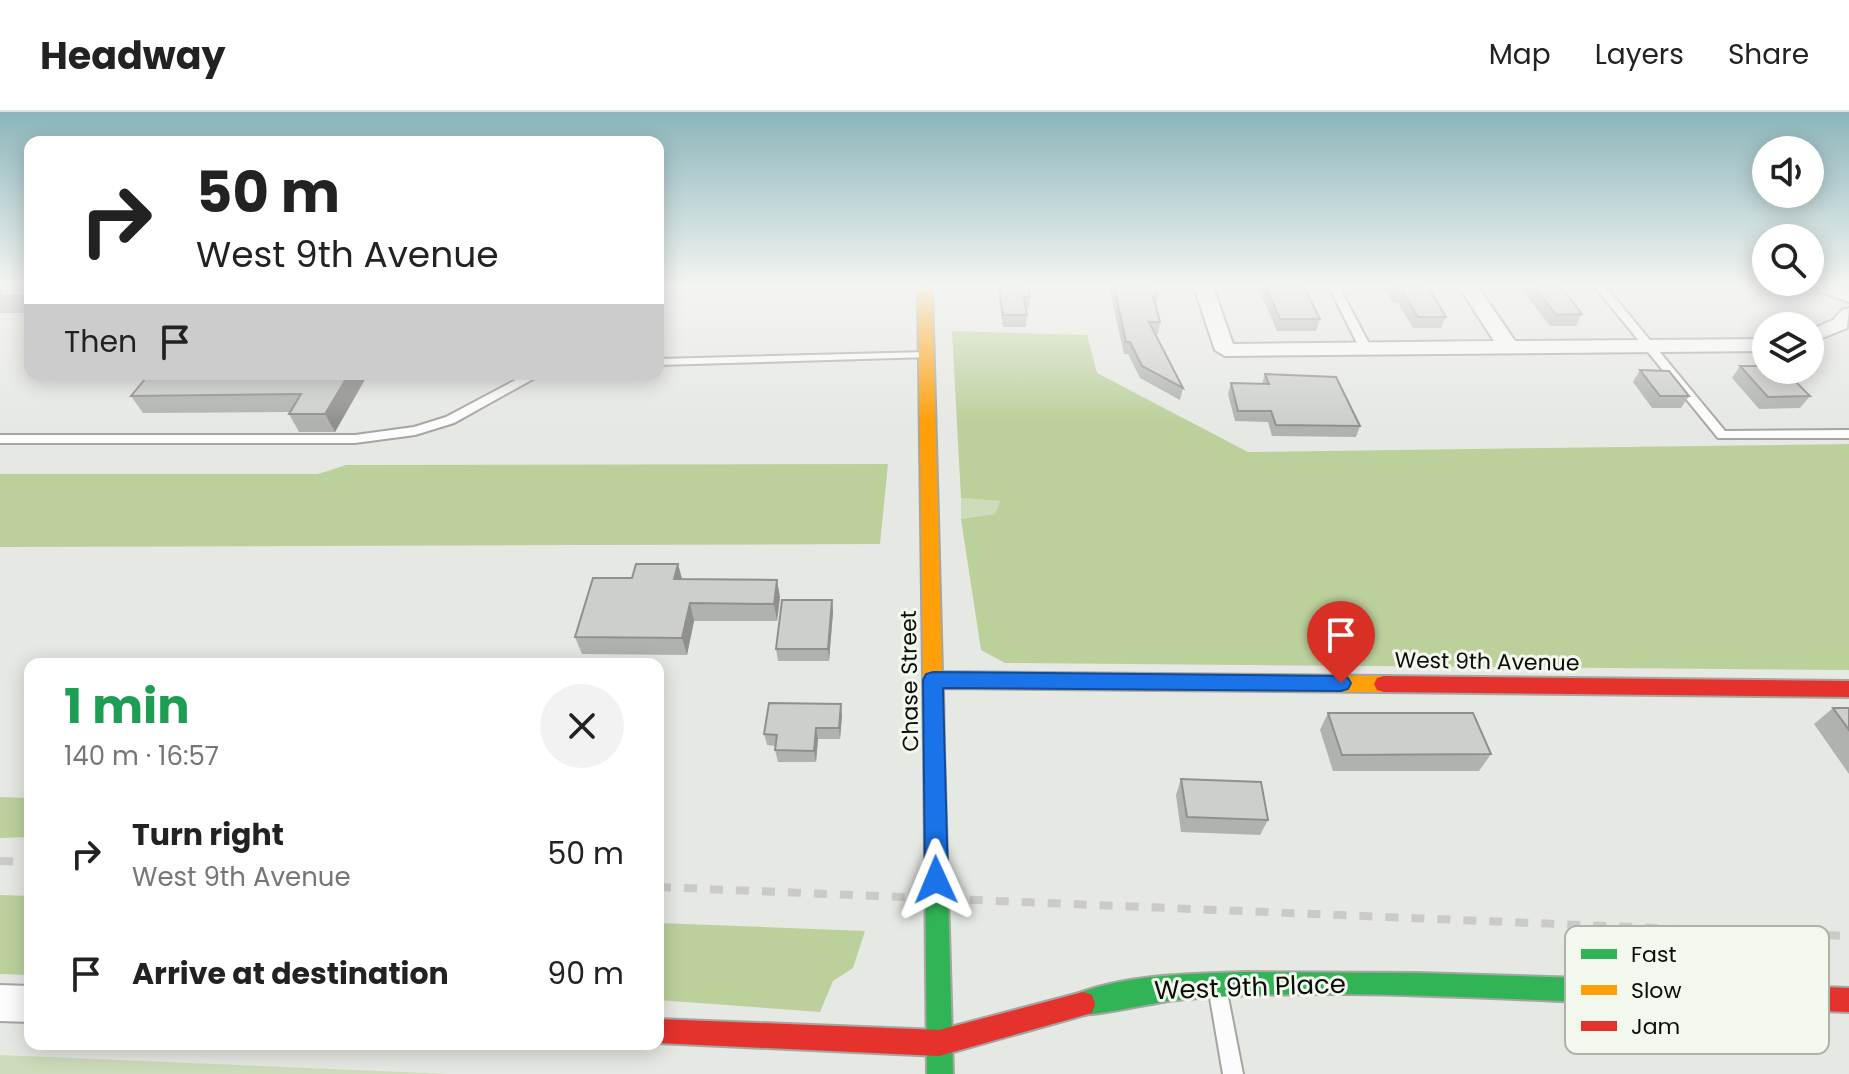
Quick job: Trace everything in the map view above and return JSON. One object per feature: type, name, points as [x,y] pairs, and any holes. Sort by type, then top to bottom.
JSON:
[{"type":"street","name":"Chase Street","points":[[926,332],[940,1074]]},
{"type":"street","points":[[1219,332],[1225,350],[1752,345]]},
{"type":"street","points":[[1498,332],[1509,348]]},
{"type":"street","name":"West 9th Avenue","points":[[933,680],[1849,689]]},
{"type":"street","name":"West 9th Place","points":[[664,1031],[939,1043],[1090,1002],[1150,990],[1216,984],[1387,983],[1565,990]]},
{"type":"street","name":"West 9th Place","points":[[1829,999],[1849,1000]]},
{"type":"street","points":[[0,1003],[24,1004]]},
{"type":"lane","points":[[1357,332],[1366,349]]},
{"type":"lane","points":[[1638,332],[1722,435],[1849,434]]},
{"type":"lane","points":[[664,362],[926,355]]},
{"type":"lane","points":[[0,439],[305,440],[400,433],[450,420],[525,380]]},
{"type":"lane","points":[[1216,984],[1233,1074]]},
{"type":"green space","points":[[952,332],[1087,335],[1097,373],[1248,452],[1849,444],[1849,670],[1005,663],[981,650],[961,519],[995,514],[1000,501],[961,498]]},
{"type":"green space","points":[[888,464],[880,544],[0,547],[0,474],[318,474],[346,465]]},
{"type":"green space","points":[[961,498],[1000,501],[995,514],[961,519]]},
{"type":"green space","points":[[0,797],[24,798],[24,837],[0,838]]},
{"type":"green space","points":[[0,895],[24,896],[24,975],[0,974]]},
{"type":"green space","points":[[664,923],[865,931],[853,968],[833,981],[820,1012],[664,1000]]},
{"type":"green space","points":[[0,1055],[449,1074],[0,1074]]},
{"type":"building","points":[[1124,332],[1154,332],[1183,388],[1142,366],[1130,342],[1126,342]]},
{"type":"building","points":[[1740,366],[1752,366],[1752,379]]},
{"type":"building","points":[[1640,370],[1669,371],[1689,396],[1660,396]]},
{"type":"building","points":[[1265,374],[1336,377],[1360,426],[1276,425],[1271,411],[1238,411],[1231,383],[1269,384]]},
{"type":"building","points":[[144,380],[345,380],[325,414],[289,414],[301,394],[131,396]]},
{"type":"building","points":[[1756,384],[1798,384],[1810,396],[1768,397]]},
{"type":"building","points":[[636,564],[678,564],[674,579],[777,580],[774,604],[690,603],[682,638],[575,637],[593,578],[632,578]]},
{"type":"building","points":[[782,600],[832,600],[828,649],[776,649]]},
{"type":"building","points":[[769,703],[841,704],[839,728],[816,728],[814,751],[775,750],[777,735],[764,734]]},
{"type":"building","points":[[1833,708],[1849,708],[1849,730]]},
{"type":"building","points":[[1328,713],[1473,713],[1491,754],[1342,755]]},
{"type":"building","points":[[1181,779],[1261,782],[1268,820],[1187,817]]},
{"type":"railway","points":[[0,861],[24,862]]},
{"type":"railway","points":[[664,887],[1606,926]]},
{"type":"railway","points":[[1829,935],[1849,936]]},
{"type":"traffic: fast","points":[[934,749],[940,1074]]},
{"type":"traffic: fast","points":[[1083,1004],[1164,989],[1246,984],[1565,990]]},
{"type":"traffic: slow","points":[[926,332],[934,749]]},
{"type":"traffic: slow","points":[[933,680],[1384,684]]},
{"type":"traffic: jam","points":[[1384,684],[1849,689]]},
{"type":"traffic: jam","points":[[1829,999],[1849,1000]]},
{"type":"traffic: jam","points":[[664,1031],[939,1043],[1083,1004]]},
{"type":"route","points":[[936,880],[933,680],[1341,683]]}]
